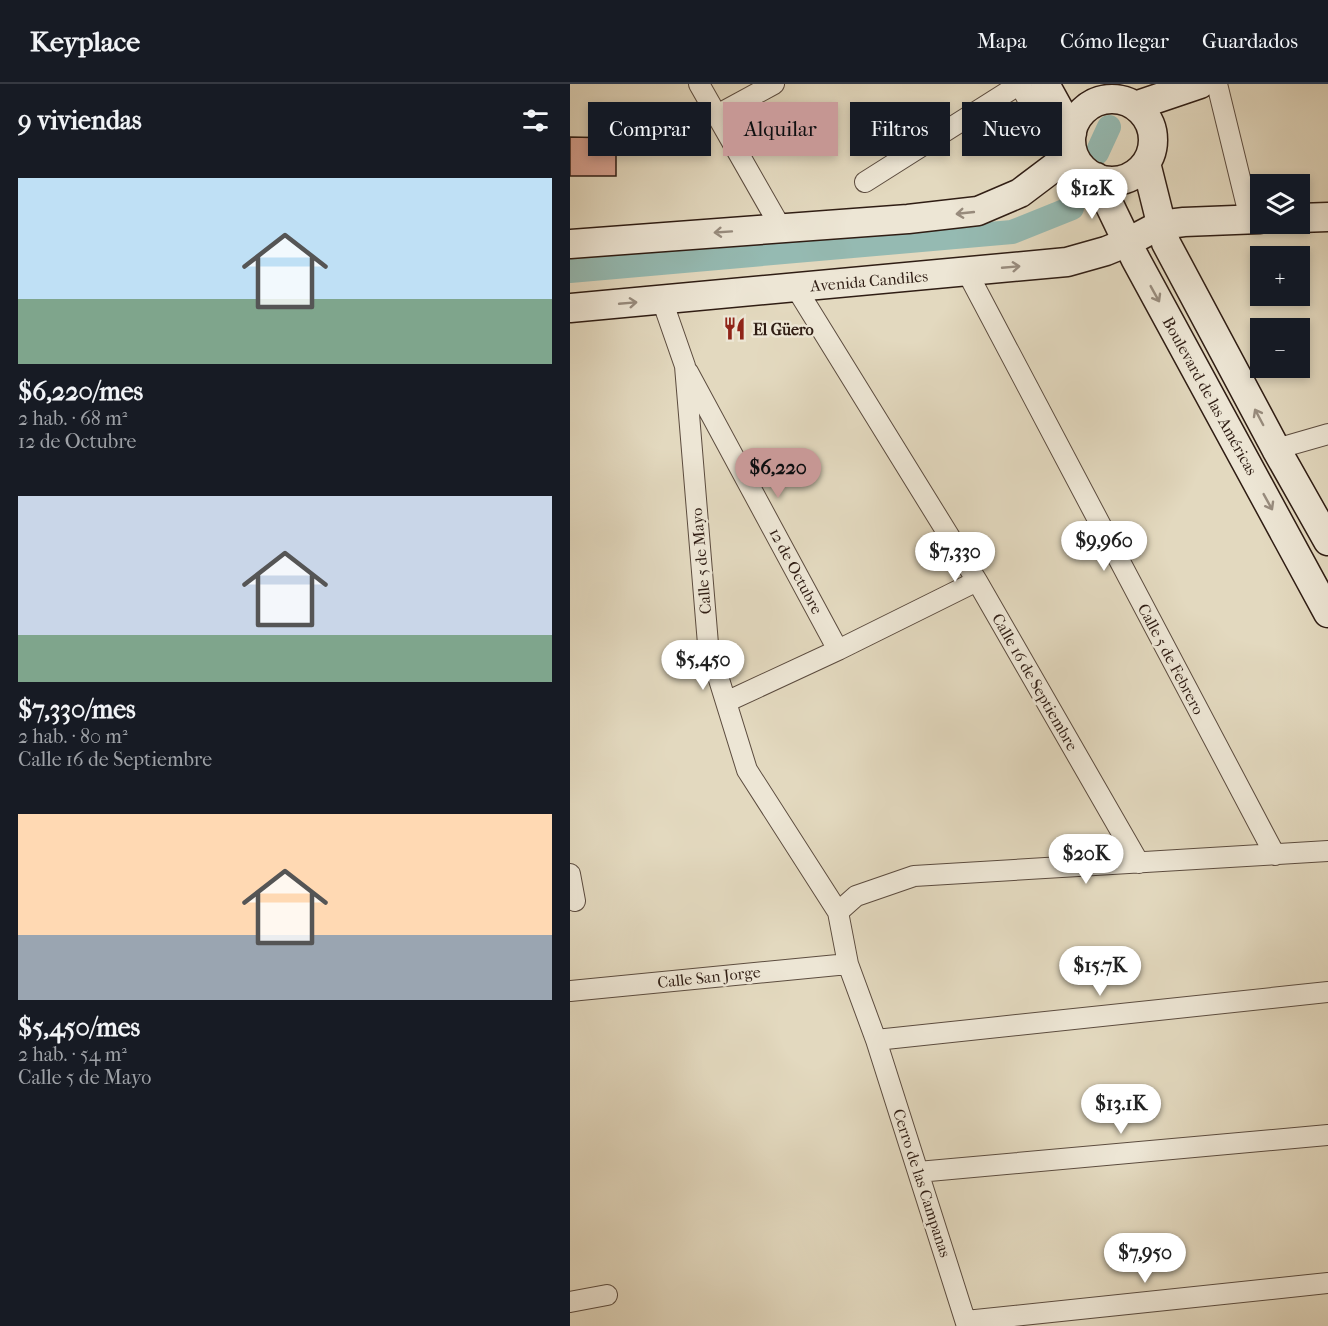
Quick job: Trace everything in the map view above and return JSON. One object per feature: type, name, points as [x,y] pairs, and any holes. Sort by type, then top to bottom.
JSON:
[{"type":"main road","points":[[570,244],[908,219],[978,211],[1020,193],[1072,143],[1075,121],[1081,111],[1101,92],[1135,106],[1149,123],[1152,134],[1151,154],[1146,163],[1136,174],[1114,181],[1096,177],[1083,169],[1072,143],[1046,84]]},
{"type":"main road","points":[[1135,106],[1200,84]]},
{"type":"main road","name":"Boulevard de las Américas","points":[[1146,163],[1166,243],[1328,541]]},
{"type":"main road","name":"Boulevard de las Américas","points":[[1096,177],[1128,242],[1328,613]]},
{"type":"main road","points":[[1310,218],[1328,217]]},
{"type":"main road","points":[[1160,225],[1250,219]]},
{"type":"main road","name":"Avenida Candiles","points":[[570,308],[1067,262],[1096,255],[1128,242],[1160,225]]},
{"type":"street","points":[[699,84],[781,228]]},
{"type":"street","points":[[717,115],[774,84]]},
{"type":"street","points":[[865,182],[1020,84],[1029,102]]},
{"type":"street","points":[[1217,84],[1250,201]]},
{"type":"street","name":"Calle 5 de Febrero","points":[[967,272],[1275,855]]},
{"type":"street","name":"Calle 16 de Septiembre","points":[[796,288],[976,581],[1139,863]]},
{"type":"street","name":"Calle 5 de Mayo","points":[[662,300],[685,366],[708,644],[747,771],[838,912],[848,964],[876,1040]]},
{"type":"street","name":"12 de Octubre","points":[[685,366],[838,650]]},
{"type":"street","points":[[1276,449],[1328,434]]},
{"type":"street","points":[[726,702],[838,650],[976,581]]},
{"type":"street","points":[[838,912],[856,896],[914,876],[1328,851]]},
{"type":"street","points":[[570,874],[575,901]]},
{"type":"street","name":"Calle San Jorge","points":[[570,991],[848,964]]},
{"type":"street","points":[[876,1040],[1328,992]]},
{"type":"street","name":"Cerro de las Campanas","points":[[876,1040],[967,1323]]},
{"type":"street","points":[[918,1172],[1328,1134]]},
{"type":"street","points":[[967,1323],[1328,1283]]},
{"type":"street","points":[[570,1302],[607,1295]]},
{"type":"building","points":[[570,137],[588,137],[588,156],[616,156],[616,176],[570,176]]},
{"type":"waterway","points":[[1097,153],[1109,127]]},
{"type":"waterway","points":[[570,271],[1012,232],[1072,208]]},
{"type":"place","name":"El Güero","points":[[735,329]]}]
